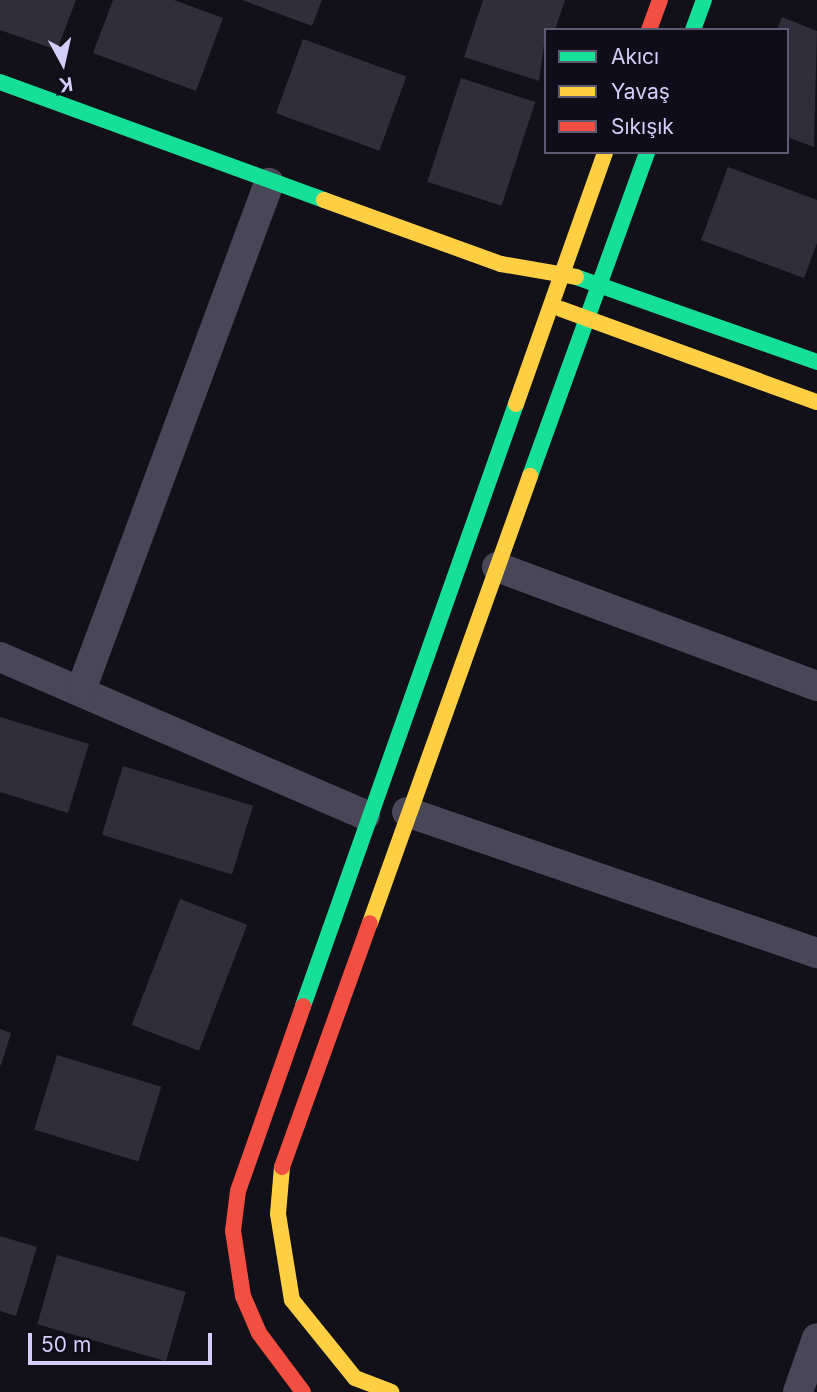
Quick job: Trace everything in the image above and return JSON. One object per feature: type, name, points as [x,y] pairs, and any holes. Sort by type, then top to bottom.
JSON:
[{"type":"main road","points":[[650,28],[660,0]]},
{"type":"main road","points":[[694,28],[704,0]]},
{"type":"main road","points":[[0,82],[269,183],[501,264],[599,281],[817,362]]},
{"type":"main road","points":[[303,1392],[259,1333],[243,1296],[233,1231],[238,1191],[280,1056],[365,815],[604,154]]},
{"type":"main road","points":[[391,1392],[355,1378],[310,1330],[292,1300],[278,1214],[282,1166],[407,812],[646,154]]},
{"type":"main road","points":[[501,264],[550,305],[817,401]]},
{"type":"street","points":[[81,690],[269,183]]},
{"type":"street","points":[[497,568],[817,686]]},
{"type":"street","points":[[0,657],[365,815]]},
{"type":"street","points":[[407,812],[817,953]]},
{"type":"street","points":[[798,1392],[817,1338]]},
{"type":"building","points":[[0,0],[76,0],[57,50],[0,30]]},
{"type":"building","points":[[113,0],[174,0],[223,18],[196,91],[93,53]]},
{"type":"building","points":[[242,0],[322,0],[312,26]]},
{"type":"building","points":[[483,0],[565,0],[556,28],[544,28],[539,81],[464,57]]},
{"type":"building","points":[[782,17],[817,31],[814,147],[789,138],[789,28],[778,28]]},
{"type":"building","points":[[303,39],[406,77],[379,151],[276,113]]},
{"type":"building","points":[[461,78],[535,102],[501,206],[427,182]]},
{"type":"building","points":[[728,167],[817,200],[817,243],[804,278],[701,240]]},
{"type":"building","points":[[0,717],[89,744],[68,813],[0,792]]},
{"type":"building","points":[[123,766],[253,806],[232,875],[102,835]]},
{"type":"building","points":[[180,899],[247,925],[199,1051],[132,1025]]},
{"type":"building","points":[[0,1029],[11,1033],[1,1065],[0,1065]]},
{"type":"building","points":[[57,1055],[161,1087],[138,1161],[34,1130]]},
{"type":"building","points":[[0,1236],[37,1247],[16,1316],[0,1311]]},
{"type":"building","points":[[57,1255],[186,1292],[166,1361],[37,1324]]},
{"type":"traffic: fast","points":[[694,28],[704,0]]},
{"type":"traffic: fast","points":[[0,82],[324,200]]},
{"type":"traffic: fast","points":[[530,476],[646,154]]},
{"type":"traffic: fast","points":[[576,277],[817,362]]},
{"type":"traffic: fast","points":[[303,1006],[516,404]]},
{"type":"traffic: slow","points":[[516,404],[604,154]]},
{"type":"traffic: slow","points":[[324,200],[501,264],[576,277]]},
{"type":"traffic: slow","points":[[561,309],[817,402]]},
{"type":"traffic: slow","points":[[370,923],[530,476]]},
{"type":"traffic: slow","points":[[282,1167],[278,1214],[292,1300],[355,1378],[391,1392]]},
{"type":"traffic: jam","points":[[650,28],[660,0]]},
{"type":"traffic: jam","points":[[282,1167],[370,923]]},
{"type":"traffic: jam","points":[[303,1006],[238,1191],[233,1231],[243,1296],[259,1333],[303,1392]]}]
